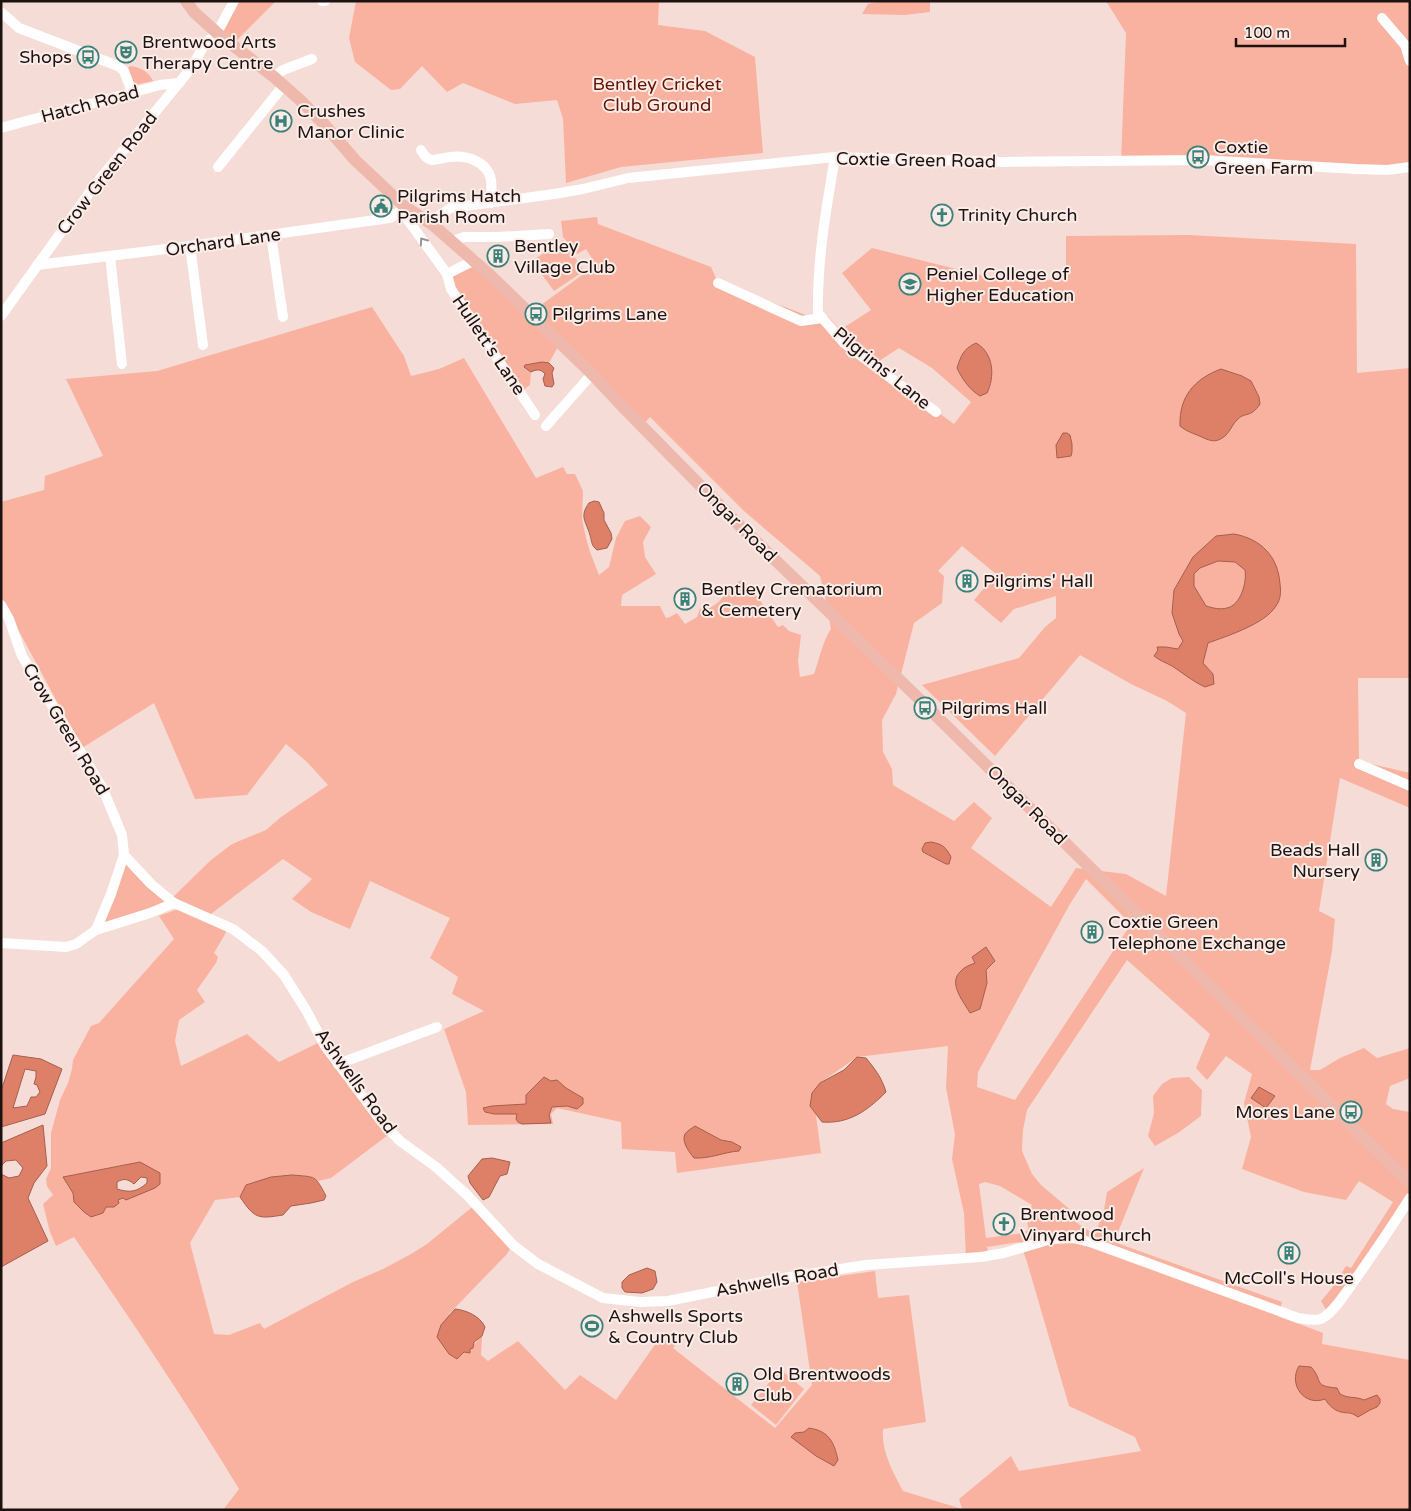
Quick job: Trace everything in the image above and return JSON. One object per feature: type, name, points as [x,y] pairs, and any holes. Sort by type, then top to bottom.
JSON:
[{"type":"main road","name":"Ongar Road","points":[[186,1],[194,12],[217,33],[279,81],[316,116],[354,160],[404,206],[434,225],[475,260],[592,374],[740,526],[911,691],[1410,1183]]},
{"type":"street","name":"Crow Green Road","points":[[1,316],[95,185],[191,68],[206,44],[217,33],[234,1]]},
{"type":"street","points":[[1,12],[19,28],[118,66],[124,71],[132,92]]},
{"type":"street","points":[[1382,18],[1404,45],[1410,61]]},
{"type":"street","points":[[218,167],[279,81],[283,70],[312,59]]},
{"type":"street","name":"Hatch Road","points":[[1,128],[132,92],[170,83],[179,83]]},
{"type":"street","points":[[422,150],[424,156],[431,160],[462,156],[473,159],[482,165],[488,172],[491,180],[491,203]]},
{"type":"street","points":[[822,318],[818,313],[817,284],[824,220],[835,157]]},
{"type":"street","name":"Coxtie Green Road","points":[[434,225],[439,216],[450,208],[582,189],[628,178],[835,157],[999,162],[1202,160],[1387,170],[1410,167]]},
{"type":"street","name":"Orchard Lane","points":[[38,265],[390,218],[404,206]]},
{"type":"street","name":"Hullett's Lane","points":[[404,206],[405,216],[447,274],[451,288],[535,415]]},
{"type":"street","points":[[453,241],[464,237],[549,234]]},
{"type":"street","points":[[271,235],[283,316]]},
{"type":"street","points":[[498,237],[509,246]]},
{"type":"street","points":[[190,246],[203,345]]},
{"type":"street","points":[[110,256],[122,364]]},
{"type":"street","name":"Hullett's Lane","points":[[447,274],[475,260]]},
{"type":"street","name":"Pilgrims' Lane","points":[[718,283],[802,321],[822,318],[844,342],[936,412]]},
{"type":"street","points":[[546,426],[592,374]]},
{"type":"street","name":"Crow Green Road","points":[[1,605],[9,619],[22,656],[102,787],[122,835],[124,855]]},
{"type":"street","points":[[1359,764],[1410,786]]},
{"type":"street","points":[[96,930],[124,855]]},
{"type":"street","name":"Ashwells Road","points":[[124,855],[151,884],[174,903],[233,929],[262,952],[284,975],[306,1010],[324,1046],[381,1121],[400,1141],[436,1167],[467,1195],[513,1245],[538,1264],[602,1298],[640,1302],[668,1302],[777,1279],[843,1268],[980,1257],[1004,1253],[1051,1239],[1074,1238],[1093,1243],[1298,1318],[1320,1319],[1340,1301],[1380,1246],[1410,1198]]},
{"type":"street","points":[[1,944],[66,947],[76,944],[96,930],[150,913],[174,903]]},
{"type":"street","points":[[338,1064],[437,1027]]},
{"type":"green space","points":[[234,1],[276,1],[232,45],[217,33]]},
{"type":"green space","name":"Bentley Cricket Club Ground","points":[[356,1],[659,1],[658,25],[705,31],[755,57],[763,153],[621,167],[566,183],[563,119],[557,100],[515,104],[463,83],[447,92],[422,66],[400,89],[391,90],[355,62],[349,38]]},
{"type":"green space","points":[[881,1],[930,1],[930,12],[905,15],[862,14],[868,4]]},
{"type":"green space","points":[[1106,1],[1410,1],[1410,167],[1121,161],[1126,33]]},
{"type":"green space","points":[[130,66],[144,70],[153,81],[135,85],[131,82],[126,70]]},
{"type":"green space","points":[[597,217],[598,224],[711,267],[718,283],[726,282],[806,315],[828,316],[840,330],[871,310],[842,273],[872,248],[1000,280],[1066,280],[1066,236],[1189,235],[1356,244],[1357,373],[1410,368],[1410,678],[1358,678],[1359,761],[1410,773],[1410,808],[1340,778],[1319,911],[1335,919],[1332,951],[1310,1070],[1320,1070],[1340,1058],[1364,1048],[1377,1058],[1410,1048],[1410,1078],[1390,1086],[1386,1104],[1393,1109],[1410,1112],[1410,1198],[1328,1313],[1321,1301],[1346,1266],[1351,1268],[1393,1202],[1359,1181],[1346,1200],[1304,1192],[1242,1169],[1251,1137],[1244,1103],[1252,1074],[1226,1056],[1207,1080],[1196,1068],[1210,1034],[1127,960],[1027,1110],[1023,1130],[1022,1151],[1032,1174],[1041,1185],[1074,1213],[1068,1217],[1095,1235],[1104,1210],[1107,1192],[1144,1168],[1114,1242],[1282,1302],[1278,1316],[1323,1333],[1322,1344],[1410,1360],[1410,1510],[223,1510],[239,1489],[199,1425],[74,1237],[56,1246],[50,1232],[43,1204],[53,1195],[47,1186],[46,1179],[51,1168],[51,1133],[60,1100],[68,1083],[73,1060],[91,1026],[99,1023],[174,939],[159,916],[178,909],[173,897],[211,860],[232,844],[266,830],[281,817],[328,785],[307,762],[286,744],[247,795],[195,799],[154,703],[82,748],[1,598],[1,502],[44,490],[45,476],[103,456],[66,379],[157,371],[372,307],[404,356],[411,376],[439,369],[464,358],[536,478],[563,467],[567,474],[575,474],[583,491],[582,519],[586,538],[599,575],[609,567],[616,538],[625,521],[640,516],[651,527],[643,542],[645,557],[656,574],[622,595],[621,606],[660,606],[666,618],[677,613],[685,624],[697,617],[700,609],[707,609],[716,604],[723,597],[726,590],[741,580],[753,590],[778,627],[783,625],[789,631],[801,635],[798,661],[800,677],[814,674],[823,644],[831,629],[820,576],[744,511],[650,417],[642,426],[560,343],[549,363],[529,364],[524,367],[531,372],[530,385],[520,392],[447,274],[475,260],[534,310],[596,265],[586,249],[577,254],[563,237],[561,221]],"holes":[[[899,348],[932,368],[971,402],[954,424],[873,365]],[[962,546],[996,574],[974,600],[1001,623],[1014,609],[1056,596],[1056,618],[1045,627],[1019,658],[922,685],[995,756],[1080,655],[1186,713],[1166,896],[1126,874],[1076,868],[1051,907],[971,848],[992,818],[974,802],[954,821],[893,785],[892,769],[883,752],[882,720],[896,694],[914,623],[942,603],[944,576],[938,571]],[[283,859],[312,879],[292,899],[311,912],[350,929],[370,881],[450,918],[430,958],[458,977],[452,994],[484,1011],[444,1029],[466,1092],[468,1125],[553,1124],[551,1114],[557,1108],[621,1122],[622,1149],[675,1152],[677,1173],[821,1153],[816,1115],[810,1106],[820,1083],[857,1057],[948,1046],[946,1088],[955,1134],[952,1159],[964,1213],[966,1259],[989,1256],[987,1247],[1020,1242],[1069,1406],[1135,1437],[1141,1451],[1019,1471],[1011,1456],[959,1499],[962,1509],[903,1491],[886,1453],[883,1429],[926,1422],[909,1295],[878,1298],[875,1271],[797,1282],[812,1385],[775,1428],[673,1348],[678,1341],[672,1336],[667,1342],[661,1336],[616,1400],[580,1375],[565,1390],[518,1341],[488,1361],[481,1355],[482,1336],[472,1347],[464,1352],[449,1314],[506,1255],[513,1245],[476,1204],[427,1244],[411,1254],[264,1329],[260,1323],[229,1335],[214,1334],[190,1243],[215,1200],[240,1197],[246,1185],[292,1175],[310,1177],[318,1181],[331,1178],[392,1132],[322,1041],[279,1062],[247,1034],[181,1066],[175,1041],[179,1020],[205,1002],[197,990],[216,963],[218,957],[214,953],[228,927],[207,917]],[[1086,879],[1131,924],[1015,1100],[977,1087],[978,1072],[1070,904]],[[140,1162],[155,1188],[123,1198],[109,1206],[74,1202],[73,1193],[63,1177]],[[985,1182],[1000,1186],[1032,1205],[1027,1213],[1028,1230],[1023,1233],[986,1238],[979,1184]]]},
{"type":"green space","points":[[563,240],[584,271],[554,291],[532,261]]},
{"type":"green space","points":[[124,855],[174,903],[96,930]]},
{"type":"green space","points":[[1189,1077],[1202,1090],[1201,1116],[1178,1133],[1155,1146],[1148,1136],[1154,1113],[1153,1096],[1162,1084],[1172,1078]]},
{"type":"green space","points":[[780,1369],[804,1389],[776,1425],[751,1405]]},
{"type":"shaded area","points":[[976,343],[982,347],[990,359],[992,373],[987,393],[980,396],[967,384],[957,368],[963,353]]},
{"type":"shaded area","points":[[542,362],[549,363],[554,368],[552,373],[554,384],[552,387],[545,386],[543,379],[545,374],[542,371],[531,372],[524,367],[525,365]]},
{"type":"shaded area","points":[[1221,369],[1251,381],[1259,397],[1260,404],[1254,411],[1238,419],[1222,438],[1212,441],[1180,426],[1180,416],[1185,398],[1190,390],[1203,378]]},
{"type":"shaded area","points":[[1063,433],[1070,435],[1072,452],[1071,456],[1057,458],[1056,445]]},
{"type":"shaded area","points":[[599,502],[612,539],[607,548],[597,550],[592,543],[584,519],[586,508],[589,503]]},
{"type":"shaded area","points":[[1234,534],[1244,536],[1266,550],[1272,557],[1279,574],[1280,593],[1276,606],[1255,624],[1208,643],[1203,663],[1213,674],[1214,684],[1205,687],[1154,656],[1158,650],[1157,647],[1178,649],[1183,641],[1172,613],[1174,590],[1193,557],[1216,536]],"holes":[[[1218,561],[1235,562],[1245,570],[1244,587],[1239,598],[1232,606],[1227,608],[1219,609],[1206,606],[1194,586],[1194,574],[1200,568]]]},
{"type":"shaded area","points":[[931,842],[943,846],[951,857],[949,864],[923,852],[922,849],[925,843]]},
{"type":"shaded area","points":[[986,947],[995,961],[986,970],[987,983],[980,1009],[970,1013],[956,987],[957,976],[967,966],[975,963],[972,957]]},
{"type":"shaded area","points":[[13,1055],[41,1059],[62,1069],[45,1114],[1,1127],[1,1091]],"holes":[[[25,1069],[36,1071],[34,1084],[37,1085],[40,1092],[36,1097],[31,1097],[27,1106],[13,1108]]]},
{"type":"shaded area","points":[[857,1057],[866,1058],[878,1074],[886,1092],[857,1115],[841,1121],[822,1122],[810,1106],[812,1093],[820,1083],[844,1070]]},
{"type":"shaded area","points":[[544,1077],[551,1081],[557,1080],[583,1098],[583,1104],[577,1109],[567,1106],[552,1107],[549,1115],[551,1123],[522,1124],[516,1119],[517,1114],[485,1112],[483,1108],[492,1106],[526,1104],[526,1095]]},
{"type":"shaded area","points":[[1259,1087],[1275,1096],[1266,1108],[1251,1098]]},
{"type":"shaded area","points":[[43,1125],[47,1166],[34,1183],[28,1198],[48,1241],[1,1267],[1,1174],[9,1178],[19,1176],[23,1168],[16,1160],[6,1161],[1,1169],[1,1143]]},
{"type":"shaded area","points":[[695,1126],[721,1140],[732,1142],[741,1147],[739,1151],[694,1158],[686,1147],[684,1137]]},
{"type":"shaded area","points":[[492,1158],[510,1162],[507,1174],[500,1176],[489,1197],[483,1200],[470,1183],[468,1176],[482,1159]]},
{"type":"shaded area","points":[[140,1162],[160,1173],[160,1184],[126,1200],[123,1198],[118,1200],[119,1203],[114,1207],[106,1207],[103,1213],[91,1217],[74,1202],[73,1193],[63,1177]],"holes":[[[141,1177],[147,1178],[147,1183],[137,1190],[126,1191],[117,1189],[117,1182],[119,1181],[126,1180],[134,1184]]]},
{"type":"shaded area","points":[[292,1175],[314,1178],[326,1196],[324,1200],[291,1206],[283,1215],[262,1217],[250,1210],[240,1197],[246,1185],[271,1177]]},
{"type":"shaded area","points":[[647,1268],[655,1271],[657,1282],[653,1289],[642,1293],[625,1292],[622,1288],[622,1282],[629,1275]]},
{"type":"shaded area","points":[[455,1309],[472,1314],[485,1327],[482,1336],[474,1342],[470,1353],[464,1352],[457,1359],[449,1354],[437,1337],[441,1325]]},
{"type":"shaded area","points":[[1299,1366],[1311,1367],[1321,1384],[1337,1388],[1343,1396],[1364,1400],[1377,1395],[1380,1403],[1377,1407],[1358,1417],[1351,1413],[1336,1410],[1325,1399],[1311,1400],[1300,1392],[1297,1386],[1295,1380]]},
{"type":"shaded area","points":[[809,1428],[816,1429],[830,1438],[838,1460],[834,1466],[816,1456],[791,1437],[795,1433],[804,1432]]},
{"type":"place","name":"Brentwood Arts Therapy Centre","points":[[126,52]]},
{"type":"place","name":"Shops","points":[[88,57]]},
{"type":"place","name":"Crushes Manor Clinic","points":[[281,121]]},
{"type":"place","name":"Coxtie Green Farm","points":[[1198,157]]},
{"type":"place","name":"Pilgrims Hatch Parish Room","points":[[381,206]]},
{"type":"place","name":"Trinity Church","points":[[942,215]]},
{"type":"place","name":"Bentley Village Club","points":[[498,256]]},
{"type":"place","name":"Peniel College of Higher Education","points":[[910,284]]},
{"type":"place","name":"Pilgrims Lane","points":[[536,314]]},
{"type":"place","name":"Pilgrims' Hall","points":[[967,581]]},
{"type":"place","name":"Bentley Crematorium & Cemetery","points":[[685,599]]},
{"type":"place","name":"Pilgrims Hall","points":[[925,708]]},
{"type":"place","name":"Beads Hall Nursery","points":[[1376,860]]},
{"type":"place","name":"Coxtie Green Telephone Exchange","points":[[1092,932]]},
{"type":"place","name":"Mores Lane","points":[[1351,1112]]},
{"type":"place","name":"Brentwood Vinyard Church","points":[[1004,1224]]},
{"type":"place","name":"McColl's House","points":[[1289,1253]]},
{"type":"place","name":"Ashwells Sports & Country Club","points":[[592,1326]]},
{"type":"place","name":"Old Brentwoods Club","points":[[737,1384]]}]
